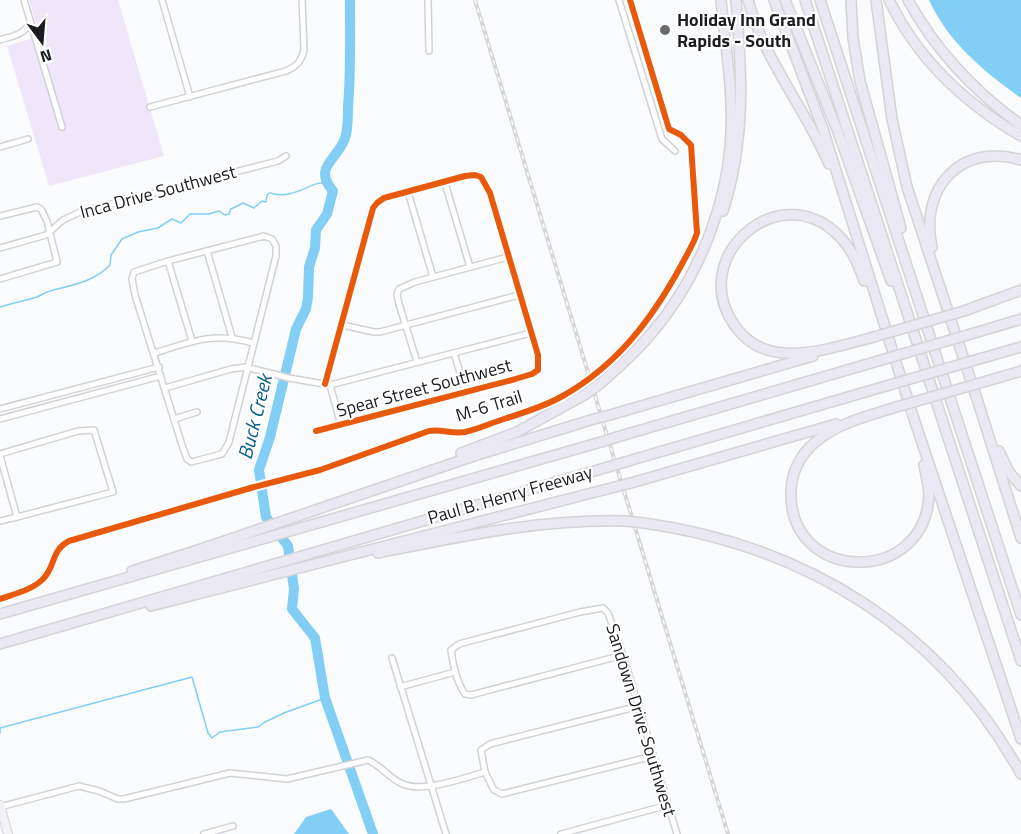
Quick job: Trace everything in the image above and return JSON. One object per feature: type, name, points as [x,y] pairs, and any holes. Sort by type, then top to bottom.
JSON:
[{"type":"highway","points":[[685,285],[711,229],[726,178],[730,150],[730,93],[721,0]]},
{"type":"highway","points":[[0,614],[57,598],[70,590],[196,555],[517,432],[586,394],[601,383],[651,335],[685,285],[703,257],[728,195],[737,156],[742,101],[736,0]]},
{"type":"highway","points":[[748,0],[768,52],[820,145],[846,206]]},
{"type":"highway","points":[[774,0],[823,129],[913,416],[1021,739]]},
{"type":"highway","points":[[785,0],[824,94],[883,261],[922,358]]},
{"type":"highway","points":[[805,0],[1021,661]]},
{"type":"highway","points":[[820,0],[1021,615]]},
{"type":"highway","points":[[851,0],[853,38],[860,81],[922,311]]},
{"type":"highway","points":[[876,0],[892,119],[902,167],[1021,538]]},
{"type":"highway","points":[[890,0],[910,37],[937,73],[971,103],[1021,136]]},
{"type":"highway","points":[[908,0],[953,63],[990,100],[1021,124]]},
{"type":"highway","points":[[945,302],[929,227],[929,211],[935,194],[948,177],[970,161],[994,155],[1021,160]]},
{"type":"highway","points":[[870,338],[825,349],[794,353],[770,351],[753,344],[739,332],[724,305],[721,282],[725,259],[747,231],[768,219],[794,216],[818,221],[837,234],[851,251],[884,323]]},
{"type":"highway","points":[[964,311],[1021,290]]},
{"type":"highway","points":[[339,500],[594,419],[1021,295]]},
{"type":"highway","name":"Paul B. Henry Freeway","points":[[196,555],[322,522],[1021,319]]},
{"type":"highway","name":"Paul B. Henry Freeway","points":[[206,587],[329,548],[1021,347]]},
{"type":"highway","points":[[333,561],[631,483],[1021,372]]},
{"type":"highway","points":[[978,399],[1000,455],[1009,472],[1021,486]]},
{"type":"highway","points":[[893,408],[849,423],[824,435],[802,455],[796,469],[791,486],[791,500],[797,525],[811,543],[834,558],[858,563],[879,561],[901,549],[916,533],[924,518],[929,498],[927,477],[913,416]]},
{"type":"highway","points":[[0,644],[41,632],[65,629],[206,587],[311,565],[511,528],[577,521],[644,523],[701,533],[764,552],[804,568],[858,599],[912,639],[946,672],[986,719],[1021,774]]},
{"type":"main road","points":[[0,806],[8,834]]},
{"type":"street","points":[[24,0],[62,127]]},
{"type":"street","points":[[162,0],[190,96]]},
{"type":"street","points":[[150,107],[286,71],[297,66],[303,57],[304,49],[302,0]]},
{"type":"street","points":[[428,0],[429,51]]},
{"type":"street","points":[[619,0],[662,139],[675,151]]},
{"type":"street","points":[[0,40],[22,33],[28,28],[30,22]]},
{"type":"street","points":[[0,147],[28,139]]},
{"type":"street","name":"Inca Drive Southwest","points":[[0,248],[50,232],[68,217],[80,212],[278,161],[286,156]]},
{"type":"street","points":[[165,388],[231,369],[246,367],[328,385],[531,333],[488,188],[481,177],[475,174],[384,198],[373,208],[328,385],[340,425]]},
{"type":"street","points":[[445,183],[470,267]]},
{"type":"street","points":[[408,192],[433,277]]},
{"type":"street","points":[[0,216],[37,207],[41,209],[50,232],[57,262],[0,279]]},
{"type":"street","points":[[264,236],[272,239],[276,246],[276,256],[246,367],[229,442],[222,454],[191,462],[187,459],[182,445],[132,279],[134,272],[207,251],[264,236]]},
{"type":"street","points":[[207,251],[232,337]]},
{"type":"street","points":[[417,362],[397,295],[399,289],[433,277],[508,257]]},
{"type":"street","points":[[168,261],[192,341]]},
{"type":"street","points":[[342,325],[374,333],[519,295]]},
{"type":"street","name":"Spear Street Southwest","points":[[316,431],[532,374],[538,370],[538,355],[531,333]]},
{"type":"street","points":[[154,353],[208,338],[232,337],[253,343]]},
{"type":"street","points":[[454,353],[466,392]]},
{"type":"street","points":[[0,409],[159,367]]},
{"type":"street","points":[[0,418],[161,376]]},
{"type":"street","points":[[174,419],[197,412]]},
{"type":"street","points":[[0,521],[17,517],[113,492],[94,430],[78,431],[0,455],[17,517]]},
{"type":"street","name":"Sandown Drive Southwest","points":[[455,672],[451,650],[459,644],[603,608],[608,613],[623,655],[677,834]]},
{"type":"street","points":[[400,687],[455,672],[465,694],[471,695],[623,655]]},
{"type":"street","points":[[392,658],[446,834]]},
{"type":"street","points":[[639,706],[485,746],[481,750],[485,772],[494,790],[502,795],[653,756]]},
{"type":"street","points":[[0,806],[79,786],[117,799],[124,799],[230,773],[287,779],[361,761],[373,762],[402,784],[411,787],[432,785],[485,772]]},
{"type":"street","points":[[561,834],[668,805]]},
{"type":"street","points":[[204,834],[233,826]]},
{"type":"shaded area","points":[[29,0],[118,0],[164,156],[49,186],[7,46],[40,36]]},
{"type":"water","points":[[929,0],[1021,0],[1021,98],[968,55],[946,29]]},
{"type":"water","points":[[331,809],[349,834],[294,834],[306,817]]},
{"type":"waterway","name":"Buck Creek","points":[[350,0],[350,80],[346,135],[326,168],[327,182],[333,191],[327,214],[316,230],[315,248],[309,267],[306,309],[296,329],[270,437],[259,470],[266,517],[288,546],[294,589],[292,609],[315,638],[325,698],[373,834]]},
{"type":"waterway","points":[[0,307],[90,279],[110,265],[111,255],[122,239],[138,232],[158,228],[172,219],[181,223],[190,214],[209,214],[219,211],[225,215],[243,203],[254,208],[262,201],[266,202],[267,195],[270,193],[288,194],[316,184],[327,184]]},
{"type":"waterway","points":[[0,733],[0,728],[192,677],[208,733],[212,738],[220,732],[258,727],[284,713],[325,698]]},
{"type":"railway","points":[[475,0],[728,834]]},
{"type":"cycle path","name":"M-6 Trail","points":[[0,599],[39,583],[50,569],[59,549],[69,541],[320,470],[429,431],[465,432],[525,412],[553,401],[582,384],[622,350],[669,288],[697,233],[691,145],[681,135],[669,129],[630,0]]},
{"type":"cycle path","name":"M-6 Trail","points":[[316,431],[512,380],[538,370],[538,355],[490,193],[481,177],[465,176],[384,198],[373,208],[325,384]]},
{"type":"place","name":"Holiday Inn Grand Rapids - South","points":[[665,30]]}]
